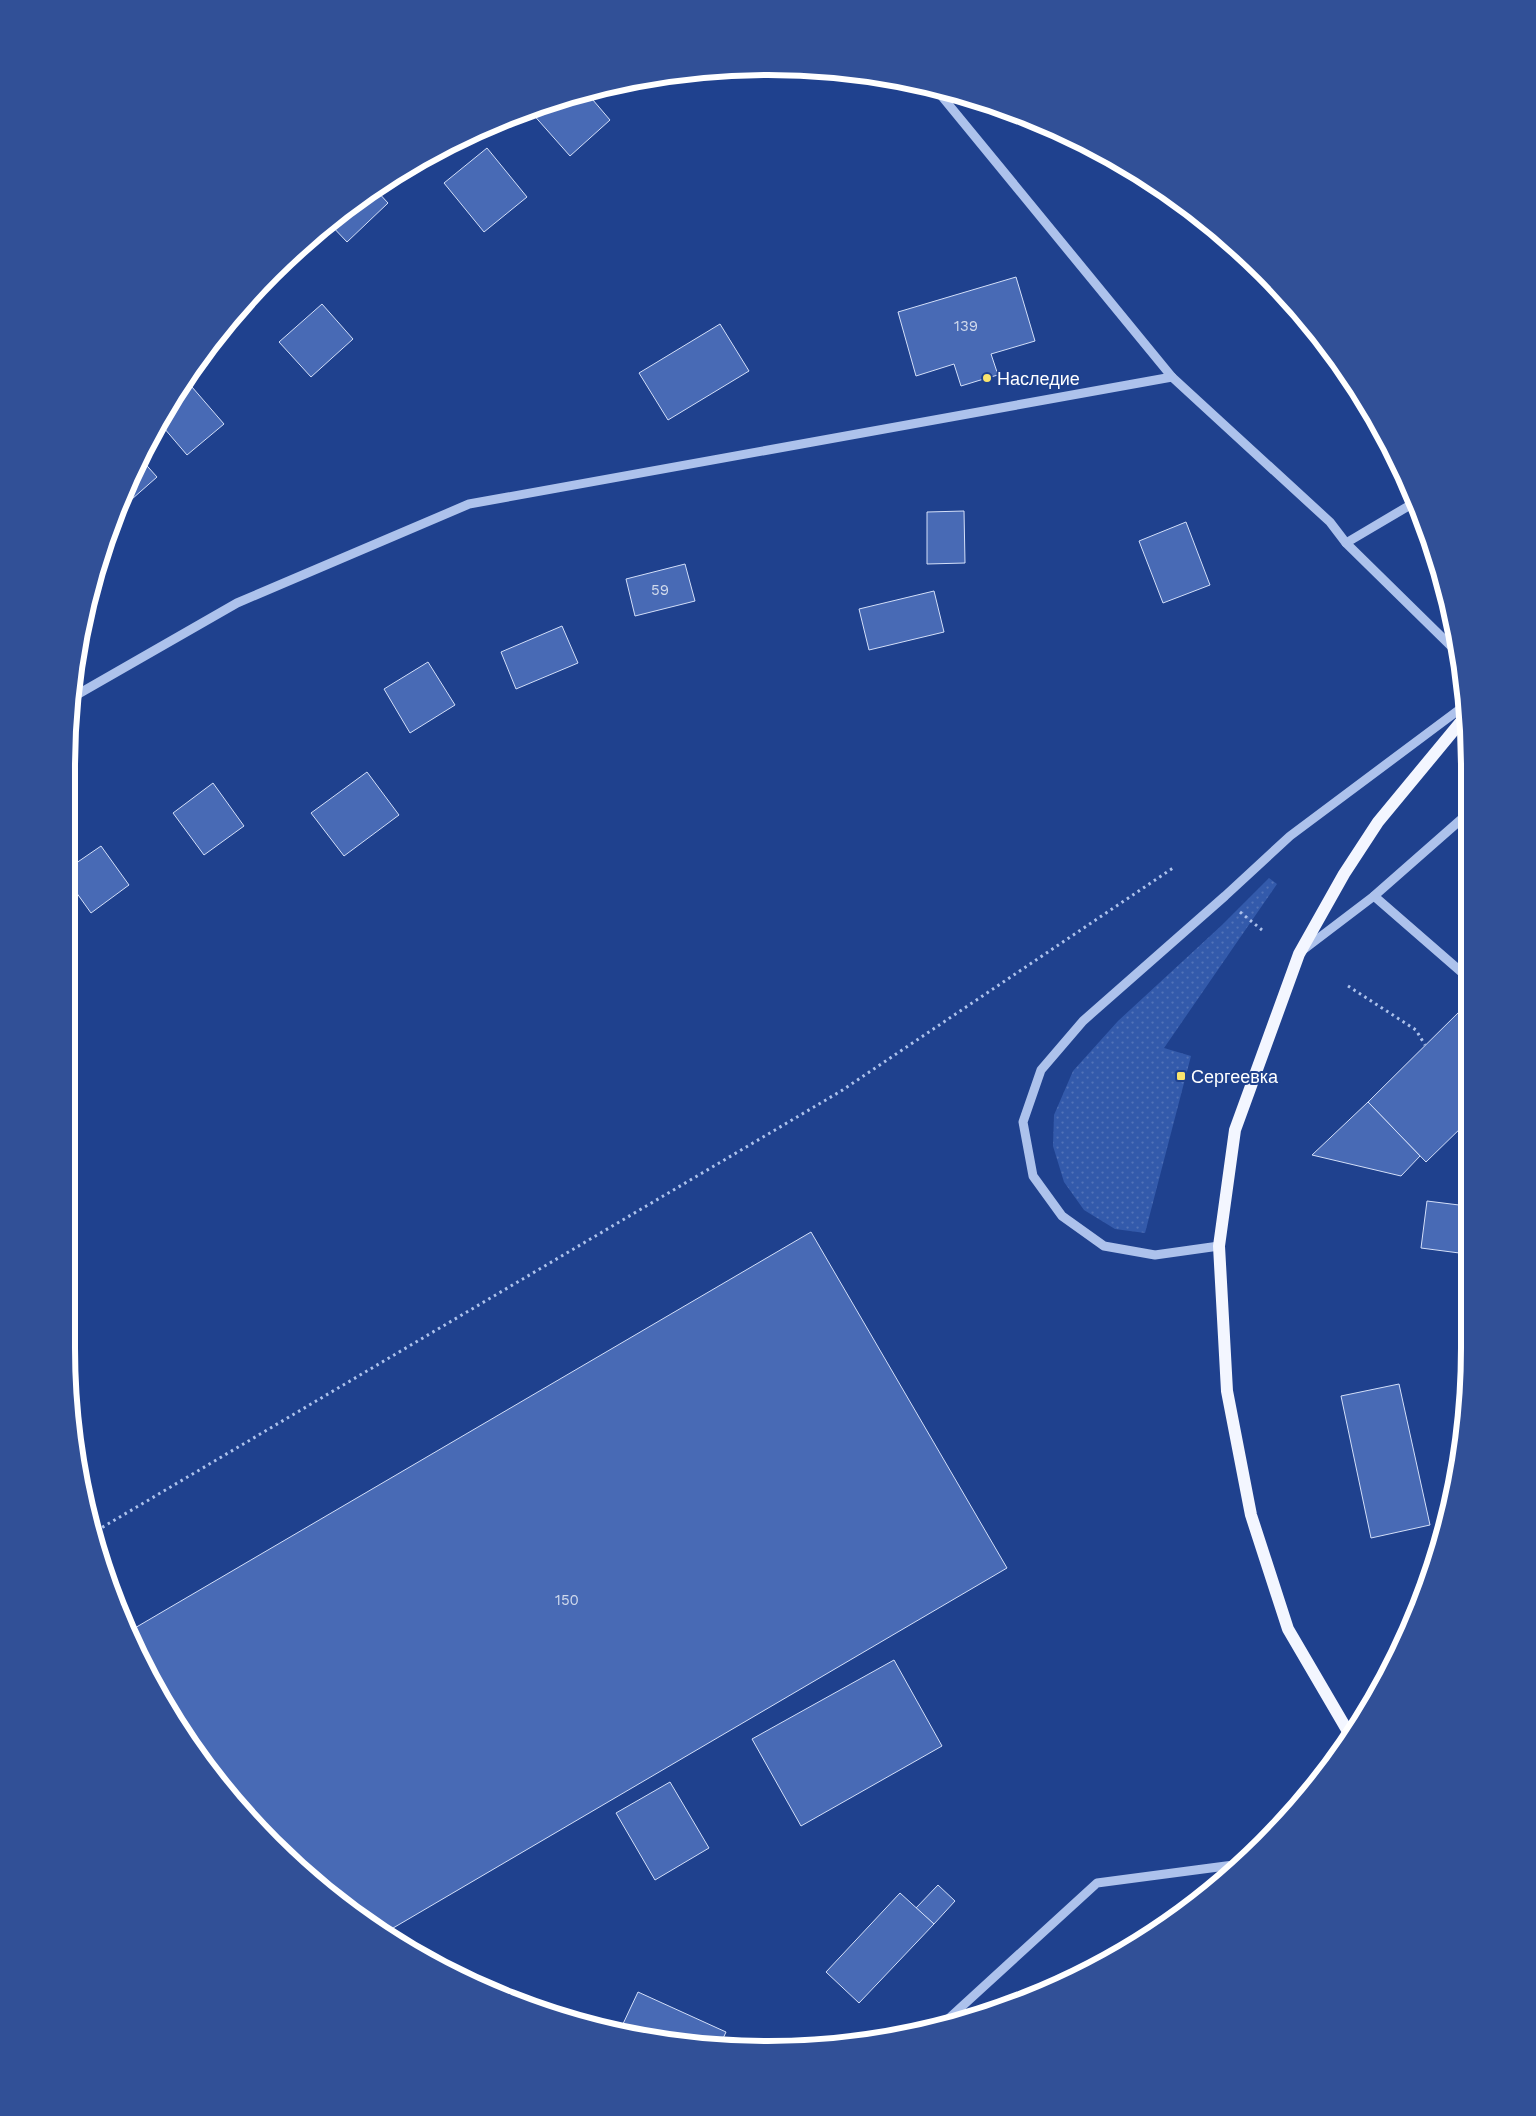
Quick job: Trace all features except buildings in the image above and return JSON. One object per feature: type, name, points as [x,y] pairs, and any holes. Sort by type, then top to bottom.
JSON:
[{"type":"main road","points":[[1347,1729],[1288,1629],[1251,1515],[1227,1391],[1219,1246],[1235,1130],[1299,954],[1344,874],[1378,822],[1460,723]]},
{"type":"street","points":[[943,98],[1172,377],[1330,522],[1346,543],[1450,645]]},
{"type":"street","points":[[79,693],[237,603],[469,504],[1172,377]]},
{"type":"street","points":[[1346,543],[1409,506]]},
{"type":"street","points":[[1219,1246],[1156,1255],[1104,1246],[1062,1216],[1033,1176],[1023,1122],[1041,1070],[1083,1021],[1290,836],[1459,710]]},
{"type":"street","points":[[1299,954],[1374,896],[1461,820]]},
{"type":"street","points":[[1374,896],[1461,972]]},
{"type":"street","points":[[952,2016],[1097,1882],[1229,1866]]},
{"type":"path","points":[[100,1529],[841,1091],[1173,868]]},
{"type":"path","points":[[1240,912],[1262,930]]},
{"type":"path","points":[[1348,986],[1416,1030],[1425,1045]]},
{"type":"shaded area","points":[[1269,878],[1277,884],[1164,1048],[1191,1056],[1145,1233],[1115,1229],[1084,1210],[1064,1182],[1053,1146],[1054,1115],[1073,1071],[1118,1021],[1222,925]]},
{"type":"place","name":"Наследие","points":[[987,378]]},
{"type":"place","name":"Сергеевка","points":[[1181,1076]]}]
